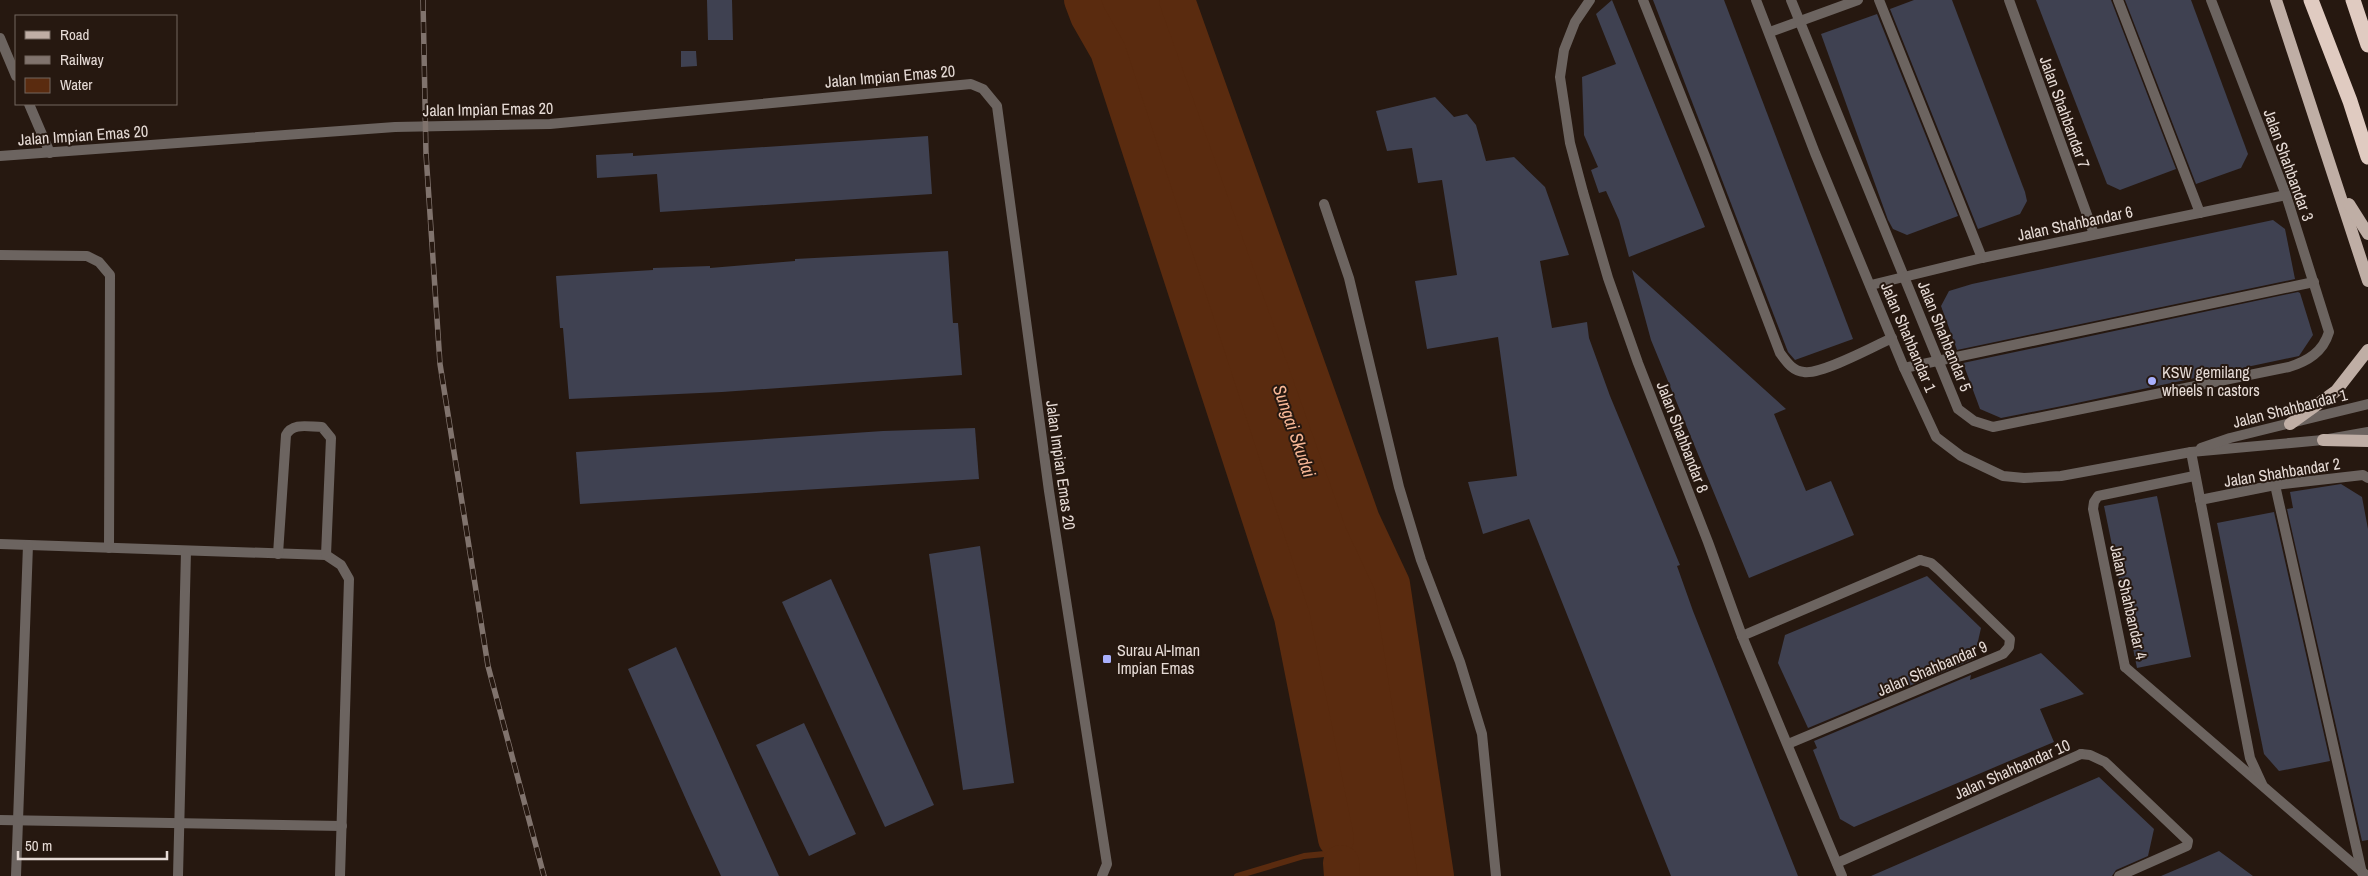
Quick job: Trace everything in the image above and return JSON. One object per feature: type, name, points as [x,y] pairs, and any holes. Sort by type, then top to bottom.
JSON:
[{"type":"highway","points":[[2310,0],[2350,101],[2368,157]]},
{"type":"highway","points":[[2353,0],[2368,45]]},
{"type":"main road","points":[[2276,0],[2368,281]]},
{"type":"main road","points":[[2336,182],[2368,234]]},
{"type":"main road","points":[[2290,424],[2336,391],[2368,350]]},
{"type":"main road","points":[[2323,440],[2368,441]]},
{"type":"street","name":"Jalan Shahbandar 8","points":[[1590,0],[1575,22],[1564,50],[1560,77],[1570,143],[1611,288],[1742,636],[1842,876]]},
{"type":"street","points":[[1643,0],[1780,353],[1791,367],[1805,373],[1831,366],[1892,338]]},
{"type":"street","name":"Jalan Shahbandar 1","points":[[1756,0],[1770,32],[1815,153],[1904,368],[1936,437],[1961,456],[2003,476],[2024,478],[2061,476],[2191,452],[2323,440],[2368,432]]},
{"type":"street","name":"Jalan Shahbandar 5","points":[[1791,0],[1958,409],[1974,421],[1993,427],[2289,367],[2307,362],[2326,343]]},
{"type":"street","points":[[1770,32],[1858,0]]},
{"type":"street","points":[[1879,0],[1982,258]]},
{"type":"street","name":"Jalan Shahbandar 7","points":[[2009,0],[2094,234]]},
{"type":"street","points":[[2118,0],[2200,213]]},
{"type":"street","name":"Jalan Shahbandar 3","points":[[2211,0],[2286,196],[2329,332],[2326,343]]},
{"type":"street","points":[[0,38],[15,74]]},
{"type":"street","name":"Jalan Impian Emas 20","points":[[0,156],[395,127],[550,124],[971,84],[983,90],[997,106],[1049,491],[1108,864],[1102,876]]},
{"type":"street","points":[[29,105],[50,153]]},
{"type":"street","name":"Jalan Shahbandar 6","points":[[1871,285],[1982,258],[2286,196]]},
{"type":"street","points":[[1324,204],[1349,278],[1399,487],[1421,560],[1460,662],[1482,734],[1496,876]]},
{"type":"street","points":[[0,255],[87,256],[99,262],[110,275],[108,548]]},
{"type":"street","points":[[1904,368],[2314,282]]},
{"type":"street","name":"Jalan Shahbandar 1","points":[[2191,452],[2230,438],[2368,404]]},
{"type":"street","points":[[278,554],[286,435],[289,429],[296,426],[322,427],[331,438],[326,555]]},
{"type":"street","name":"Jalan Shahbandar 4","points":[[2191,452],[2194,476],[2250,758],[2262,784]]},
{"type":"street","name":"Jalan Shahbandar 2","points":[[2200,500],[2275,485],[2363,475],[2368,478]]},
{"type":"street","name":"Jalan Shahbandar 4","points":[[2194,476],[2098,496],[2094,502],[2093,509],[2125,667],[2365,874]]},
{"type":"street","points":[[2275,485],[2365,874]]},
{"type":"street","points":[[0,544],[326,555],[341,565],[349,579],[340,876]]},
{"type":"street","points":[[16,876],[28,545]]},
{"type":"street","points":[[178,876],[186,551]]},
{"type":"street","name":"Jalan Shahbandar 9","points":[[1742,636],[1920,560],[1931,564],[1939,570],[2010,640],[2009,647],[2003,654],[1788,744]]},
{"type":"street","name":"Jalan Shahbandar 10","points":[[1837,863],[2080,754],[2090,755],[2105,762],[2188,841],[2187,846],[2119,876]]},
{"type":"street","points":[[0,820],[342,826]]},
{"type":"water","name":"Sungai Skudai","points":[[1082,0],[1177,0],[1362,520],[1392,584],[1436,876],[1342,876],[1292,617],[1108,51],[1088,16]]},
{"type":"building","points":[[707,0],[732,0],[733,40],[708,40]]},
{"type":"building","points":[[1612,0],[1705,227],[1629,257],[1619,220],[1606,191],[1599,193],[1591,170],[1598,167],[1584,135],[1582,77],[1616,64],[1596,14]]},
{"type":"building","points":[[1653,0],[1724,0],[1853,339],[1795,360],[1788,352]]},
{"type":"building","points":[[1914,0],[1952,0],[2025,192],[2027,201],[2020,214],[1978,229],[1890,9]]},
{"type":"building","points":[[2036,0],[2111,0],[2176,169],[2120,190],[2107,184]]},
{"type":"building","points":[[2125,0],[2191,0],[2248,154],[2241,168],[2196,184]]},
{"type":"building","points":[[1877,14],[1958,216],[1907,235],[1893,229],[1888,220],[1821,34]]},
{"type":"building","points":[[681,51],[696,51],[697,66],[681,67]]},
{"type":"building","points":[[1435,97],[1454,117],[1467,114],[1476,125],[1486,161],[1514,157],[1545,187],[1569,255],[1540,261],[1552,328],[1587,322],[1589,338],[1610,396],[1680,565],[1677,566],[1693,611],[1798,876],[1671,876],[1529,519],[1483,534],[1468,482],[1517,476],[1498,337],[1427,349],[1415,281],[1457,275],[1442,180],[1418,183],[1412,148],[1387,151],[1376,111]]},
{"type":"building","points":[[928,136],[932,194],[660,212],[657,174],[597,178],[596,155],[633,153],[633,156]]},
{"type":"building","points":[[2273,220],[2285,229],[2295,279],[1957,350],[1941,306],[1949,291],[1972,284]]},
{"type":"building","points":[[948,251],[953,323],[958,323],[962,375],[722,392],[569,399],[556,276],[653,270],[653,268],[710,266],[710,268],[795,261],[795,259]]},
{"type":"building","points":[[1632,270],[1786,409],[1774,414],[1806,491],[1831,481],[1854,535],[1749,578],[1651,340]]},
{"type":"building","points":[[2300,293],[2313,335],[2299,356],[2001,418],[1980,409],[1963,363]]},
{"type":"building","points":[[975,428],[979,479],[580,504],[576,452],[883,431]]},
{"type":"building","points":[[2341,484],[2362,497],[2368,529],[2368,840],[2362,841],[2287,509],[2293,508],[2290,492]]},
{"type":"building","points":[[2157,496],[2191,657],[2137,668],[2104,506]]},
{"type":"building","points":[[2274,512],[2330,761],[2279,771],[2264,754],[2217,523]]},
{"type":"building","points":[[980,546],[1014,783],[963,790],[929,554]]},
{"type":"building","points":[[1927,576],[1981,628],[1974,659],[1808,728],[1778,663],[1785,635]]},
{"type":"building","points":[[831,579],[934,805],[885,827],[782,602]]},
{"type":"building","points":[[676,647],[779,876],[721,876],[692,813],[628,669]]},
{"type":"building","points":[[2041,653],[2084,694],[2040,709],[2054,742],[1854,827],[1840,819],[1813,750],[1817,748],[1814,741],[1971,675],[1970,680]]},
{"type":"building","points":[[804,723],[856,834],[809,856],[756,745]]},
{"type":"building","points":[[2099,777],[2154,829],[2148,856],[2116,870],[2112,876],[1871,876]]},
{"type":"building","points":[[2219,851],[2253,876],[2161,876],[2194,862]]},
{"type":"waterway","points":[[1082,0],[1088,16],[1108,51],[1292,617],[1336,839]]},
{"type":"waterway","points":[[1177,0],[1362,520],[1392,584],[1436,876]]},
{"type":"waterway","points":[[1237,876],[1304,856],[1345,852]]},
{"type":"waterway","points":[[1341,863],[1342,876]]},
{"type":"railway","points":[[423,0],[426,154],[440,364],[488,666],[544,876]]},
{"type":"place","name":"KSW gemilang wheels n castors","points":[[2152,381]]},
{"type":"place","name":"Surau Al-Iman Impian Emas","points":[[1107,659]]}]
